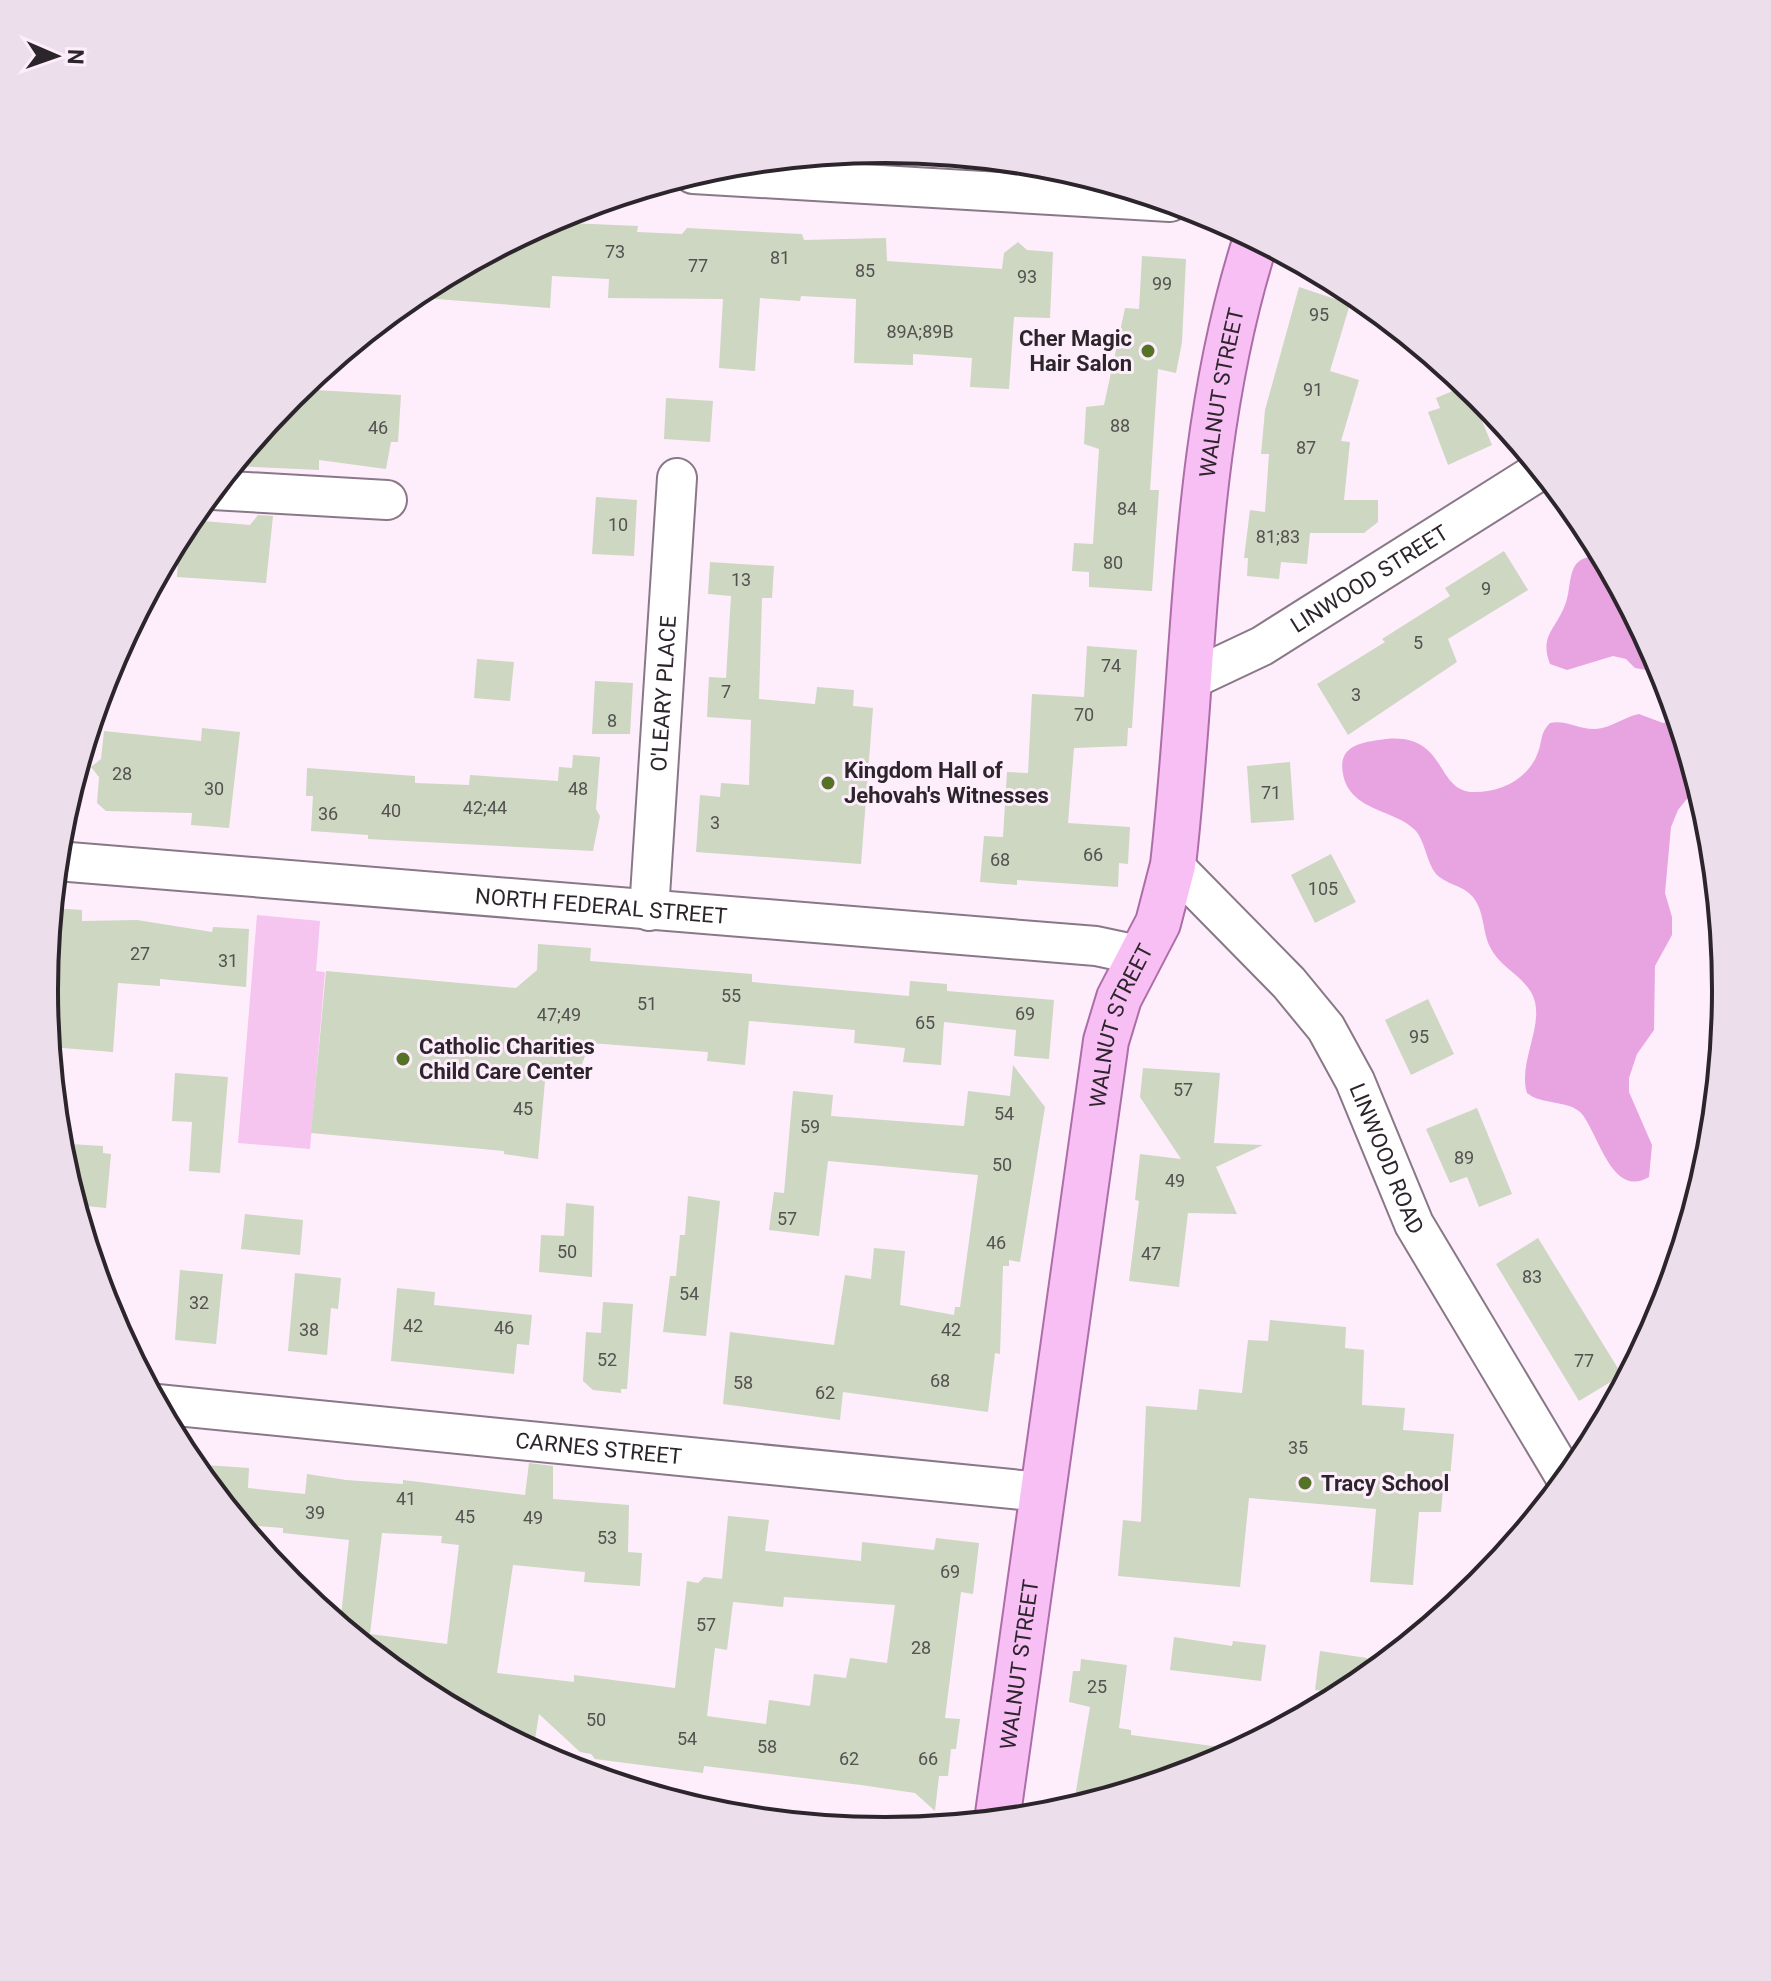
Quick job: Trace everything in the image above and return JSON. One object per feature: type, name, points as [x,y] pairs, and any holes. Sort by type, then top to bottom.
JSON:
[{"type":"main road","name":"WALNUT STREET","points":[[998,1810],[1106,1041],[1119,998],[1143,956],[1162,911],[1173,865],[1215,407],[1233,319],[1253,249]]},
{"type":"street","points":[[738,177],[1127,199]]},
{"type":"street","name":"LINWOOD STREET","points":[[1192,679],[1262,646],[1533,475]]},
{"type":"street","name":"O'LEARY PLACE","points":[[649,911],[677,478]]},
{"type":"street","points":[[226,491],[387,500]]},
{"type":"street","name":"NORTH FEDERAL STREET","points":[[68,862],[1096,946],[1143,956]]},
{"type":"street","name":"LINWOOD ROAD","points":[[1173,865],[1289,983],[1326,1028],[1355,1081],[1414,1224],[1560,1469]]},
{"type":"street","name":"CARNES STREET","points":[[170,1405],[1041,1492]]},
{"type":"shaded area","points":[[1590,557],[1602,577],[1648,670],[1635,668],[1626,659],[1613,656],[1567,670],[1550,664],[1546,646],[1548,639],[1565,605],[1574,567]]},
{"type":"shaded area","points":[[1639,714],[1663,723],[1668,722],[1689,796],[1678,810],[1671,827],[1665,893],[1672,917],[1672,935],[1655,966],[1654,1030],[1637,1054],[1629,1078],[1629,1092],[1652,1145],[1649,1177],[1636,1182],[1625,1179],[1615,1171],[1580,1112],[1527,1093],[1526,1068],[1536,1016],[1531,992],[1494,954],[1472,896],[1436,874],[1416,831],[1355,796],[1347,786],[1342,764],[1348,751],[1361,743],[1406,739],[1420,744],[1430,753],[1460,789],[1482,792],[1510,784],[1526,772],[1537,755],[1550,723],[1595,729]]},
{"type":"shaded area","points":[[257,915],[320,921],[316,971],[325,972],[310,1149],[238,1143]]},
{"type":"building","points":[[576,223],[638,226],[637,232],[682,234],[687,228],[802,234],[804,240],[886,238],[887,261],[1002,269],[1004,253],[1018,242],[1027,250],[1053,252],[1050,318],[1014,317],[1009,389],[970,387],[972,358],[913,354],[913,365],[854,363],[856,299],[801,296],[800,301],[760,298],[755,371],[719,368],[723,299],[608,298],[609,279],[552,276],[550,308],[432,299],[520,248]]},
{"type":"building","points":[[1142,256],[1186,259],[1182,342],[1176,373],[1158,369],[1150,490],[1159,490],[1152,591],[1089,587],[1089,572],[1072,571],[1074,543],[1093,544],[1099,449],[1084,444],[1086,407],[1104,405],[1125,308],[1139,309]]},
{"type":"building","points":[[1299,287],[1350,305],[1330,371],[1359,380],[1341,441],[1350,442],[1344,500],[1378,500],[1378,522],[1364,533],[1310,533],[1307,564],[1281,562],[1279,579],[1247,576],[1248,558],[1244,558],[1250,510],[1265,512],[1269,454],[1261,454],[1265,410]]},
{"type":"building","points":[[316,390],[401,395],[398,442],[391,442],[386,469],[319,460],[319,470],[246,467]]},
{"type":"building","points":[[1455,390],[1479,414],[1492,445],[1448,465],[1428,412],[1440,408],[1436,398]]},
{"type":"building","points":[[666,398],[713,401],[710,442],[664,439]]},
{"type":"building","points":[[596,497],[637,500],[634,556],[592,554]]},
{"type":"building","points":[[258,515],[273,516],[266,583],[177,577],[178,562],[204,521],[250,525]]},
{"type":"building","points":[[1504,551],[1528,590],[1448,639],[1457,662],[1348,735],[1317,684],[1385,642],[1382,639],[1450,596],[1445,588]]},
{"type":"building","points":[[710,562],[774,566],[772,598],[762,598],[759,699],[815,704],[817,687],[854,690],[853,706],[873,708],[861,864],[696,852],[700,795],[720,797],[721,783],[749,785],[751,720],[707,717],[709,677],[726,678],[731,596],[708,594]]},
{"type":"building","points":[[1087,646],[1137,650],[1132,728],[1128,728],[1127,746],[1074,748],[1068,823],[1130,827],[1128,864],[1119,863],[1118,887],[1017,880],[1017,885],[980,882],[984,836],[1003,837],[1007,772],[1028,773],[1032,694],[1084,697]]},
{"type":"building","points":[[477,659],[514,662],[510,701],[474,698]]},
{"type":"building","points":[[595,681],[633,683],[630,734],[592,734]]},
{"type":"building","points":[[202,728],[240,732],[229,828],[191,825],[192,813],[106,811],[97,803],[99,777],[91,767],[101,759],[104,731],[201,741]]},
{"type":"building","points":[[573,755],[600,757],[596,809],[600,816],[593,851],[368,839],[368,835],[311,831],[313,796],[306,796],[307,768],[415,776],[415,783],[469,785],[470,775],[558,781],[559,767],[572,768]]},
{"type":"building","points":[[1290,762],[1294,820],[1251,823],[1247,766]]},
{"type":"building","points":[[1331,854],[1356,902],[1315,923],[1291,875]]},
{"type":"building","points":[[63,909],[82,910],[82,921],[137,920],[212,932],[213,927],[249,929],[246,987],[160,979],[160,986],[118,983],[113,1052],[60,1048],[58,990]]},
{"type":"building","points":[[538,944],[591,948],[590,961],[752,974],[752,982],[909,996],[910,981],[947,984],[947,991],[1054,1000],[1049,1059],[1014,1056],[1016,1030],[944,1022],[941,1065],[903,1062],[905,1048],[854,1043],[855,1030],[749,1021],[745,1065],[707,1061],[708,1052],[590,1043],[579,1072],[546,1070],[538,1159],[504,1154],[504,1151],[311,1133],[326,971],[516,988],[537,970]]},
{"type":"building","points":[[1428,999],[1454,1054],[1411,1075],[1385,1020]]},
{"type":"building","points":[[1013,1065],[1045,1107],[1020,1262],[1009,1260],[1009,1266],[1003,1266],[1000,1354],[995,1353],[988,1412],[843,1392],[840,1420],[723,1404],[730,1332],[834,1345],[845,1275],[871,1279],[874,1248],[905,1251],[900,1305],[954,1315],[955,1307],[960,1307],[978,1175],[828,1161],[819,1236],[769,1230],[774,1192],[784,1193],[793,1091],[833,1095],[831,1116],[964,1126],[968,1091],[1010,1096]]},
{"type":"building","points":[[1143,1068],[1220,1073],[1214,1143],[1263,1145],[1216,1167],[1237,1214],[1188,1213],[1179,1287],[1129,1281],[1139,1201],[1135,1200],[1140,1154],[1181,1159],[1140,1097]]},
{"type":"building","points":[[175,1073],[228,1077],[220,1173],[189,1171],[192,1122],[172,1121]]},
{"type":"building","points":[[1477,1108],[1512,1194],[1479,1207],[1467,1177],[1450,1183],[1426,1129]]},
{"type":"building","points":[[73,1144],[103,1146],[103,1153],[111,1154],[106,1208],[86,1206]]},
{"type":"building","points":[[688,1196],[720,1201],[706,1336],[663,1332],[670,1276],[676,1276],[680,1235],[685,1235]]},
{"type":"building","points":[[566,1203],[594,1206],[592,1277],[539,1272],[541,1235],[564,1236]]},
{"type":"building","points":[[245,1214],[303,1220],[300,1255],[241,1249]]},
{"type":"building","points":[[1538,1238],[1620,1371],[1616,1379],[1579,1401],[1496,1264]]},
{"type":"building","points":[[180,1270],[223,1274],[216,1344],[175,1340]]},
{"type":"building","points":[[295,1273],[341,1278],[338,1309],[331,1308],[327,1355],[288,1351]]},
{"type":"building","points":[[397,1288],[435,1292],[434,1305],[532,1315],[529,1345],[517,1344],[514,1374],[391,1361]]},
{"type":"building","points":[[603,1302],[633,1304],[627,1389],[621,1389],[621,1393],[593,1390],[583,1381],[586,1332],[601,1333]]},
{"type":"building","points":[[1270,1320],[1346,1327],[1345,1348],[1364,1350],[1362,1405],[1405,1408],[1403,1430],[1454,1434],[1449,1489],[1443,1489],[1441,1512],[1419,1512],[1413,1585],[1370,1582],[1376,1509],[1249,1498],[1240,1587],[1118,1576],[1123,1520],[1141,1522],[1146,1406],[1197,1410],[1199,1389],[1242,1393],[1248,1340],[1268,1341]]},
{"type":"building","points":[[529,1463],[553,1466],[553,1499],[629,1505],[628,1552],[642,1553],[640,1586],[584,1582],[585,1572],[513,1565],[497,1673],[574,1682],[574,1675],[675,1688],[687,1581],[698,1583],[704,1577],[722,1579],[728,1516],[769,1520],[765,1551],[861,1561],[862,1542],[934,1550],[936,1538],[979,1543],[973,1594],[961,1592],[945,1718],[960,1719],[956,1749],[951,1749],[948,1776],[939,1776],[935,1811],[915,1793],[704,1766],[703,1773],[595,1759],[591,1754],[580,1752],[539,1714],[535,1740],[520,1733],[426,1679],[341,1614],[349,1540],[283,1533],[283,1528],[255,1526],[208,1465],[249,1468],[248,1488],[305,1494],[307,1474],[403,1484],[403,1480],[525,1495]],"holes":[[[382,1533],[442,1536],[441,1543],[459,1545],[447,1644],[370,1634]],[[784,1597],[895,1605],[887,1663],[850,1658],[846,1678],[814,1674],[810,1706],[769,1700],[766,1724],[707,1716],[715,1648],[727,1650],[733,1602],[783,1607]]]},
{"type":"building","points":[[1174,1637],[1232,1646],[1233,1641],[1266,1645],[1261,1681],[1170,1670]]},
{"type":"building","points":[[1320,1651],[1367,1658],[1366,1664],[1345,1679],[1325,1691],[1315,1690]]},
{"type":"building","points":[[1081,1659],[1127,1665],[1119,1728],[1131,1730],[1131,1735],[1220,1747],[1151,1774],[1075,1796],[1090,1707],[1069,1702],[1073,1671],[1080,1671]]},
{"type":"place","name":"Cher Magic Hair Salon","points":[[1148,351]]},
{"type":"place","name":"Kingdom Hall of Jehovah's Witnesses","points":[[828,783]]},
{"type":"place","name":"Catholic Charities Child Care Center","points":[[403,1059]]},
{"type":"place","name":"Tracy School","points":[[1305,1483]]}]
